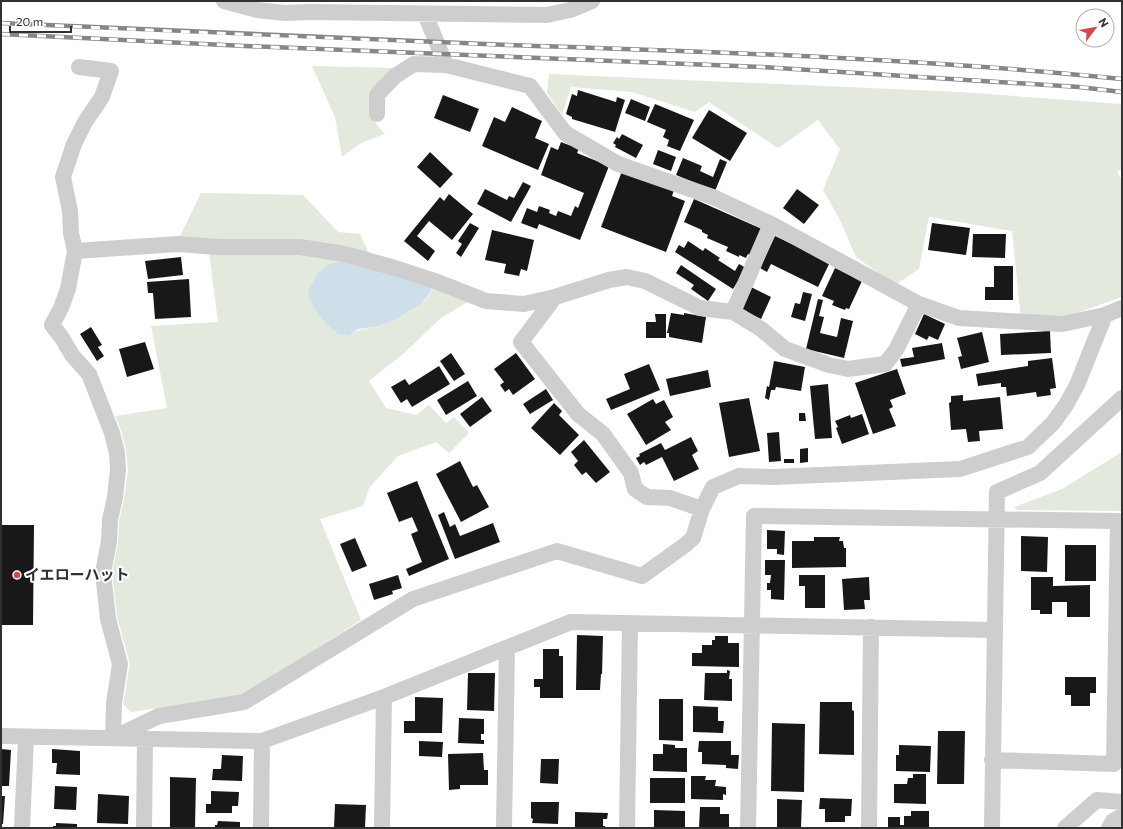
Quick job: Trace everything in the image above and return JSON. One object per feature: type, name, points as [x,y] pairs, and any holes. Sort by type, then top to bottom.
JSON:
[{"type":"street","points":[[224,1],[257,10],[285,13],[547,15],[570,10],[592,1]]},
{"type":"street","points":[[284,1],[310,12]]},
{"type":"street","points":[[424,14],[446,65]]},
{"type":"street","points":[[377,114],[376,95],[395,76],[414,64],[446,65],[530,86],[565,133],[618,164],[714,197],[771,224],[919,304],[959,318],[1062,324],[1104,315],[1122,308]]},
{"type":"street","points":[[79,67],[111,71],[102,97],[85,122],[74,144],[63,177],[70,211],[71,233],[75,251],[68,289],[61,308],[52,324],[72,355],[89,374],[112,433],[117,453],[118,470],[115,497],[110,520],[109,541],[103,573],[108,619],[120,664],[114,703],[113,738]]},
{"type":"street","points":[[733,312],[771,224]]},
{"type":"street","points":[[75,251],[178,244],[218,247],[300,247],[345,254],[395,268],[486,300],[524,304],[555,297],[609,280],[627,277],[645,281],[700,308],[733,312],[761,329],[785,349],[829,365],[848,369],[885,364],[896,350],[919,304]]},
{"type":"street","points":[[555,297],[521,342],[578,414],[603,434],[631,473],[635,489],[648,497],[670,498],[702,509]]},
{"type":"street","points":[[113,738],[159,716],[244,702],[413,599],[557,551],[642,576],[693,538],[702,509],[713,487],[739,476],[774,477],[960,469],[1028,447],[1053,423],[1066,405],[1077,385],[1104,315]]},
{"type":"street","points":[[992,828],[992,760],[998,492],[1040,473],[1122,398]]},
{"type":"street","points":[[748,828],[754,516],[1118,521],[1114,764],[992,760]]},
{"type":"street","points":[[1,736],[262,740],[384,697],[571,622],[995,630]]},
{"type":"street","points":[[627,828],[630,623]]},
{"type":"street","points":[[869,828],[871,628]]},
{"type":"street","points":[[504,828],[507,648]]},
{"type":"street","points":[[382,828],[384,697]]},
{"type":"street","points":[[22,828],[26,737]]},
{"type":"street","points":[[144,828],[145,739]]},
{"type":"street","points":[[261,828],[262,740]]},
{"type":"street","points":[[1065,828],[1097,800],[1122,802]]},
{"type":"street","points":[[1109,828],[1113,821],[1122,816]]},
{"type":"shaded area","points":[[312,66],[393,68],[377,88],[372,119],[385,134],[361,143],[342,157],[335,117]]},
{"type":"shaded area","points":[[549,74],[960,92],[1122,104],[1122,170],[1117,171],[1122,180],[1122,297],[1062,318],[1021,319],[1012,231],[929,217],[919,269],[895,285],[856,257],[840,220],[823,190],[840,149],[818,120],[778,148],[709,102],[695,112],[632,92],[571,87],[562,115],[547,93]]},
{"type":"shaded area","points":[[201,193],[303,195],[338,232],[360,234],[370,255],[257,241],[179,238]]},
{"type":"shaded area","points":[[209,253],[300,253],[343,260],[314,279],[308,295],[323,320],[333,328],[335,333],[349,336],[360,330],[384,324],[406,314],[420,305],[430,295],[432,287],[469,301],[441,318],[403,354],[369,381],[386,408],[416,415],[429,405],[446,423],[454,417],[469,433],[449,453],[436,442],[398,456],[369,488],[363,506],[320,519],[361,620],[246,693],[233,697],[131,712],[123,704],[130,664],[117,617],[112,573],[128,470],[126,451],[121,430],[115,416],[167,408],[151,326],[218,322]]},
{"type":"shaded area","points":[[343,260],[432,287],[429,295],[421,304],[395,320],[375,327],[358,329],[349,336],[337,334],[314,308],[308,293],[315,278],[321,270],[333,263]]},
{"type":"shaded area","points":[[1122,452],[1122,511],[1017,510],[1014,507],[1062,489]]},
{"type":"building","points":[[578,90],[616,102],[617,97],[625,100],[615,132],[572,119],[572,117],[566,114],[572,94],[577,96]]},
{"type":"building","points":[[443,95],[479,109],[470,132],[434,118]]},
{"type":"building","points":[[631,99],[650,107],[645,121],[625,113]]},
{"type":"building","points":[[655,104],[694,120],[680,151],[667,146],[669,140],[663,137],[666,130],[647,122]]},
{"type":"building","points":[[512,107],[542,121],[535,138],[549,144],[538,170],[482,146],[494,117],[505,122]]},
{"type":"building","points":[[709,110],[747,133],[730,161],[692,138]]},
{"type":"building","points":[[622,134],[643,145],[636,158],[615,147],[616,145],[613,143],[617,137],[619,139]]},
{"type":"building","points":[[561,142],[579,149],[577,153],[609,166],[580,240],[539,224],[537,229],[521,223],[527,208],[537,212],[539,206],[550,210],[549,213],[556,216],[558,211],[571,216],[575,206],[578,208],[584,193],[541,175],[551,147],[558,150]]},
{"type":"building","points":[[658,150],[676,157],[671,171],[653,164]]},
{"type":"building","points":[[430,152],[453,174],[440,188],[417,167]]},
{"type":"building","points":[[683,158],[702,166],[700,171],[713,177],[720,159],[727,162],[715,191],[676,175]]},
{"type":"building","points":[[622,171],[674,190],[672,196],[685,201],[666,252],[601,227]]},
{"type":"building","points":[[523,182],[531,186],[511,222],[477,204],[485,189],[507,200],[509,196],[514,198]]},
{"type":"building","points":[[797,189],[819,205],[804,224],[783,208]]},
{"type":"building","points":[[449,194],[473,214],[452,240],[429,221],[417,236],[435,251],[428,261],[404,241],[440,197],[444,201]]},
{"type":"building","points":[[694,199],[762,229],[750,255],[748,254],[746,258],[739,255],[739,257],[726,251],[728,247],[707,238],[708,235],[702,232],[702,230],[684,222]]},
{"type":"building","points":[[470,223],[479,228],[461,257],[456,253],[462,244],[458,241]]},
{"type":"building","points":[[932,223],[970,228],[966,255],[928,250]]},
{"type":"building","points":[[492,230],[534,240],[527,271],[521,269],[519,276],[504,273],[506,264],[485,260]]},
{"type":"building","points":[[973,234],[1006,234],[1005,258],[972,257]]},
{"type":"building","points":[[775,236],[830,262],[818,287],[771,264],[767,272],[760,268]]},
{"type":"building","points":[[688,241],[703,251],[705,248],[720,258],[718,260],[735,271],[739,264],[746,268],[733,289],[675,252],[679,245],[684,248]]},
{"type":"building","points":[[181,257],[183,275],[148,279],[145,261]]},
{"type":"building","points":[[681,265],[716,289],[708,301],[691,289],[694,285],[676,273]]},
{"type":"building","points":[[994,266],[1013,266],[1013,300],[985,300],[985,287],[994,287]]},
{"type":"building","points":[[835,268],[862,281],[849,309],[846,308],[845,310],[832,305],[834,301],[822,296]]},
{"type":"building","points":[[189,279],[191,317],[155,319],[153,293],[148,293],[147,282]]},
{"type":"building","points":[[751,287],[771,297],[761,319],[741,309]]},
{"type":"building","points":[[803,292],[812,294],[805,321],[791,317],[795,303],[800,304]]},
{"type":"building","points":[[818,299],[823,300],[819,316],[824,317],[820,333],[837,337],[841,318],[853,321],[844,358],[806,349]]},
{"type":"building","points":[[671,313],[684,315],[684,313],[706,317],[702,343],[669,337],[669,333],[667,333]]},
{"type":"building","points":[[655,314],[666,314],[666,338],[646,338],[646,322],[656,322]]},
{"type":"building","points":[[924,314],[945,324],[938,340],[929,336],[927,340],[915,334]]},
{"type":"building","points":[[91,327],[102,345],[98,347],[104,356],[97,361],[80,334]]},
{"type":"building","points":[[1050,331],[1051,353],[1001,355],[1000,334]]},
{"type":"building","points":[[982,332],[989,362],[961,369],[958,357],[962,356],[957,338]]},
{"type":"building","points":[[145,342],[154,369],[127,377],[119,349]]},
{"type":"building","points":[[942,343],[945,359],[902,367],[900,359],[914,357],[912,348]]},
{"type":"building","points":[[451,353],[465,374],[454,381],[440,361]]},
{"type":"building","points":[[516,353],[535,379],[513,395],[509,389],[505,392],[500,385],[504,382],[494,369]]},
{"type":"building","points":[[1052,358],[1056,388],[1050,389],[1051,395],[1037,397],[1036,392],[1007,396],[1006,387],[1001,387],[1001,383],[978,386],[976,374],[1028,366],[1028,361]]},
{"type":"building","points":[[774,361],[805,367],[801,391],[776,387],[775,390],[771,390],[769,400],[765,398],[767,386],[769,387]]},
{"type":"building","points":[[649,364],[660,390],[611,410],[606,399],[630,389],[624,374]]},
{"type":"building","points":[[439,366],[450,384],[412,407],[407,399],[401,403],[391,387],[405,379],[409,385]]},
{"type":"building","points":[[897,369],[906,394],[890,400],[893,407],[889,409],[896,426],[873,434],[855,383]]},
{"type":"building","points":[[708,370],[711,387],[670,396],[666,379]]},
{"type":"building","points":[[468,381],[477,396],[446,415],[437,400]]},
{"type":"building","points":[[828,384],[832,438],[815,439],[810,386]]},
{"type":"building","points":[[546,389],[553,400],[530,414],[523,404]]},
{"type":"building","points":[[963,395],[963,401],[1000,397],[1003,429],[979,431],[980,441],[968,442],[966,429],[951,430],[949,403],[951,402],[951,396]]},
{"type":"building","points":[[482,397],[492,411],[470,427],[460,414]]},
{"type":"building","points":[[749,398],[760,451],[729,457],[719,403]]},
{"type":"building","points":[[653,399],[656,404],[664,400],[673,417],[665,422],[671,430],[646,445],[627,414]]},
{"type":"building","points":[[554,403],[562,411],[559,415],[579,435],[560,455],[531,428]]},
{"type":"building","points":[[799,413],[805,413],[806,421],[799,421]]},
{"type":"building","points":[[862,414],[869,434],[842,444],[835,421],[850,415],[851,418]]},
{"type":"building","points":[[779,432],[781,461],[769,462],[767,433]]},
{"type":"building","points":[[691,437],[698,451],[692,455],[699,469],[674,481],[662,457],[646,465],[644,462],[640,465],[636,458],[640,456],[639,454],[661,443],[665,450]]},
{"type":"building","points":[[584,440],[610,472],[596,483],[586,472],[582,475],[574,465],[578,461],[571,452]]},
{"type":"building","points":[[808,448],[808,462],[800,463],[800,449]]},
{"type":"building","points":[[784,459],[794,459],[794,463],[784,463]]},
{"type":"building","points":[[460,461],[473,487],[477,485],[489,507],[461,522],[436,474]]},
{"type":"building","points":[[417,481],[449,559],[409,576],[406,569],[422,562],[411,534],[418,531],[412,517],[399,522],[387,493]]},
{"type":"building","points":[[444,512],[450,527],[455,524],[460,536],[493,523],[500,542],[455,559],[438,515]]},
{"type":"building","name":"イエローハット","points":[[1,525],[34,525],[33,625],[1,625]]},
{"type":"building","points":[[767,530],[785,531],[784,555],[777,554],[777,549],[767,549]]},
{"type":"building","points":[[1021,536],[1048,537],[1047,572],[1021,571]]},
{"type":"building","points":[[814,537],[840,537],[839,541],[843,541],[844,548],[846,548],[846,567],[792,568],[792,541],[814,541]]},
{"type":"building","points":[[355,538],[367,566],[352,572],[340,544]]},
{"type":"building","points":[[1065,545],[1096,545],[1096,581],[1065,581]]},
{"type":"building","points":[[765,560],[785,560],[784,600],[771,599],[771,590],[767,590],[767,583],[770,583],[771,575],[765,575]]},
{"type":"building","points":[[398,575],[402,588],[392,591],[393,594],[374,600],[369,584]]},
{"type":"building","points":[[799,575],[825,575],[825,608],[805,608],[805,586],[799,586]]},
{"type":"building","points":[[869,577],[870,600],[864,600],[865,609],[844,610],[842,579]]},
{"type":"building","points":[[1031,577],[1053,577],[1053,586],[1090,585],[1090,617],[1067,617],[1067,602],[1052,602],[1052,614],[1040,614],[1040,610],[1031,610]]},
{"type":"building","points":[[577,635],[603,636],[600,690],[576,690]]},
{"type":"building","points":[[715,636],[728,636],[728,643],[739,643],[739,667],[692,666],[692,653],[702,653],[702,645],[712,645],[712,640],[715,640]]},
{"type":"building","points":[[543,649],[559,649],[559,656],[563,656],[563,698],[540,698],[540,687],[534,687],[534,679],[543,679]]},
{"type":"building","points":[[727,670],[730,671],[729,679],[732,679],[732,701],[704,700],[705,673],[727,673]]},
{"type":"building","points":[[468,673],[495,673],[494,711],[467,710]]},
{"type":"building","points":[[1065,677],[1096,677],[1096,693],[1090,693],[1090,706],[1071,706],[1071,695],[1065,695]]},
{"type":"building","points":[[415,697],[443,698],[442,733],[404,733],[404,721],[415,721]]},
{"type":"building","points":[[659,699],[683,699],[683,741],[659,740]]},
{"type":"building","points":[[820,702],[852,702],[852,710],[854,711],[854,755],[819,754]]},
{"type":"building","points":[[693,706],[718,707],[718,721],[724,721],[723,733],[693,732]]},
{"type":"building","points":[[459,718],[484,719],[484,734],[481,734],[481,740],[484,740],[484,744],[458,743]]},
{"type":"building","points":[[772,723],[805,724],[804,792],[771,791]]},
{"type":"building","points":[[938,731],[965,731],[964,784],[937,784]]},
{"type":"building","points":[[419,741],[443,742],[442,757],[419,756]]},
{"type":"building","points":[[699,741],[731,741],[731,755],[739,755],[738,769],[726,768],[726,765],[702,764],[702,752],[698,752]]},
{"type":"building","points":[[663,744],[675,745],[675,748],[687,748],[687,772],[653,771],[653,754],[663,754]]},
{"type":"building","points":[[899,745],[931,746],[930,772],[896,771],[896,755],[899,755]]},
{"type":"building","points":[[1,749],[11,750],[9,786],[1,786]]},
{"type":"building","points":[[52,749],[80,751],[80,775],[56,774],[57,763],[52,763]]},
{"type":"building","points":[[483,753],[484,770],[488,770],[488,785],[460,785],[460,789],[449,790],[448,754]]},
{"type":"building","points":[[222,755],[243,756],[242,781],[212,780],[213,769],[221,769]]},
{"type":"building","points":[[541,759],[559,759],[558,784],[540,783]]},
{"type":"building","points":[[913,774],[926,774],[926,804],[894,803],[894,784],[907,784],[908,778],[913,778]]},
{"type":"building","points":[[691,776],[706,776],[705,780],[716,780],[715,786],[726,787],[726,795],[723,794],[723,800],[691,799]]},
{"type":"building","points":[[170,777],[196,778],[195,828],[170,828]]},
{"type":"building","points":[[650,778],[685,778],[685,803],[650,803]]},
{"type":"building","points":[[55,786],[77,787],[76,810],[54,809]]},
{"type":"building","points":[[211,791],[239,792],[238,806],[232,806],[232,813],[206,813],[206,804],[211,804]]},
{"type":"building","points":[[98,794],[129,796],[128,824],[97,823]]},
{"type":"building","points":[[1,796],[5,796],[3,824],[1,824]]},
{"type":"building","points":[[820,798],[852,799],[851,816],[845,816],[845,822],[825,822],[825,809],[819,809]]},
{"type":"building","points":[[777,799],[802,800],[801,828],[777,828]]},
{"type":"building","points":[[531,802],[559,802],[558,824],[532,823]]},
{"type":"building","points":[[335,804],[366,805],[365,828],[334,828]]},
{"type":"building","points":[[700,807],[720,807],[720,814],[729,814],[729,828],[699,828]]},
{"type":"building","points":[[654,810],[685,811],[685,828],[654,828]]},
{"type":"building","points":[[911,811],[929,811],[929,828],[888,828],[888,817],[900,817],[900,825],[904,825],[904,816],[911,816]]},
{"type":"building","points":[[575,812],[608,813],[607,819],[603,819],[603,826],[605,826],[605,828],[575,828]]},
{"type":"building","points":[[218,821],[240,822],[240,828],[215,828]]},
{"type":"building","points":[[56,823],[77,824],[77,828],[53,828],[53,826],[56,826]]},
{"type":"railway","points":[[1,23],[815,57],[969,66],[1122,79]]},
{"type":"railway","points":[[1,34],[245,46],[762,67],[1079,87],[1122,92]]},
{"type":"place","name":"イエローハット","points":[[17,575]]}]
